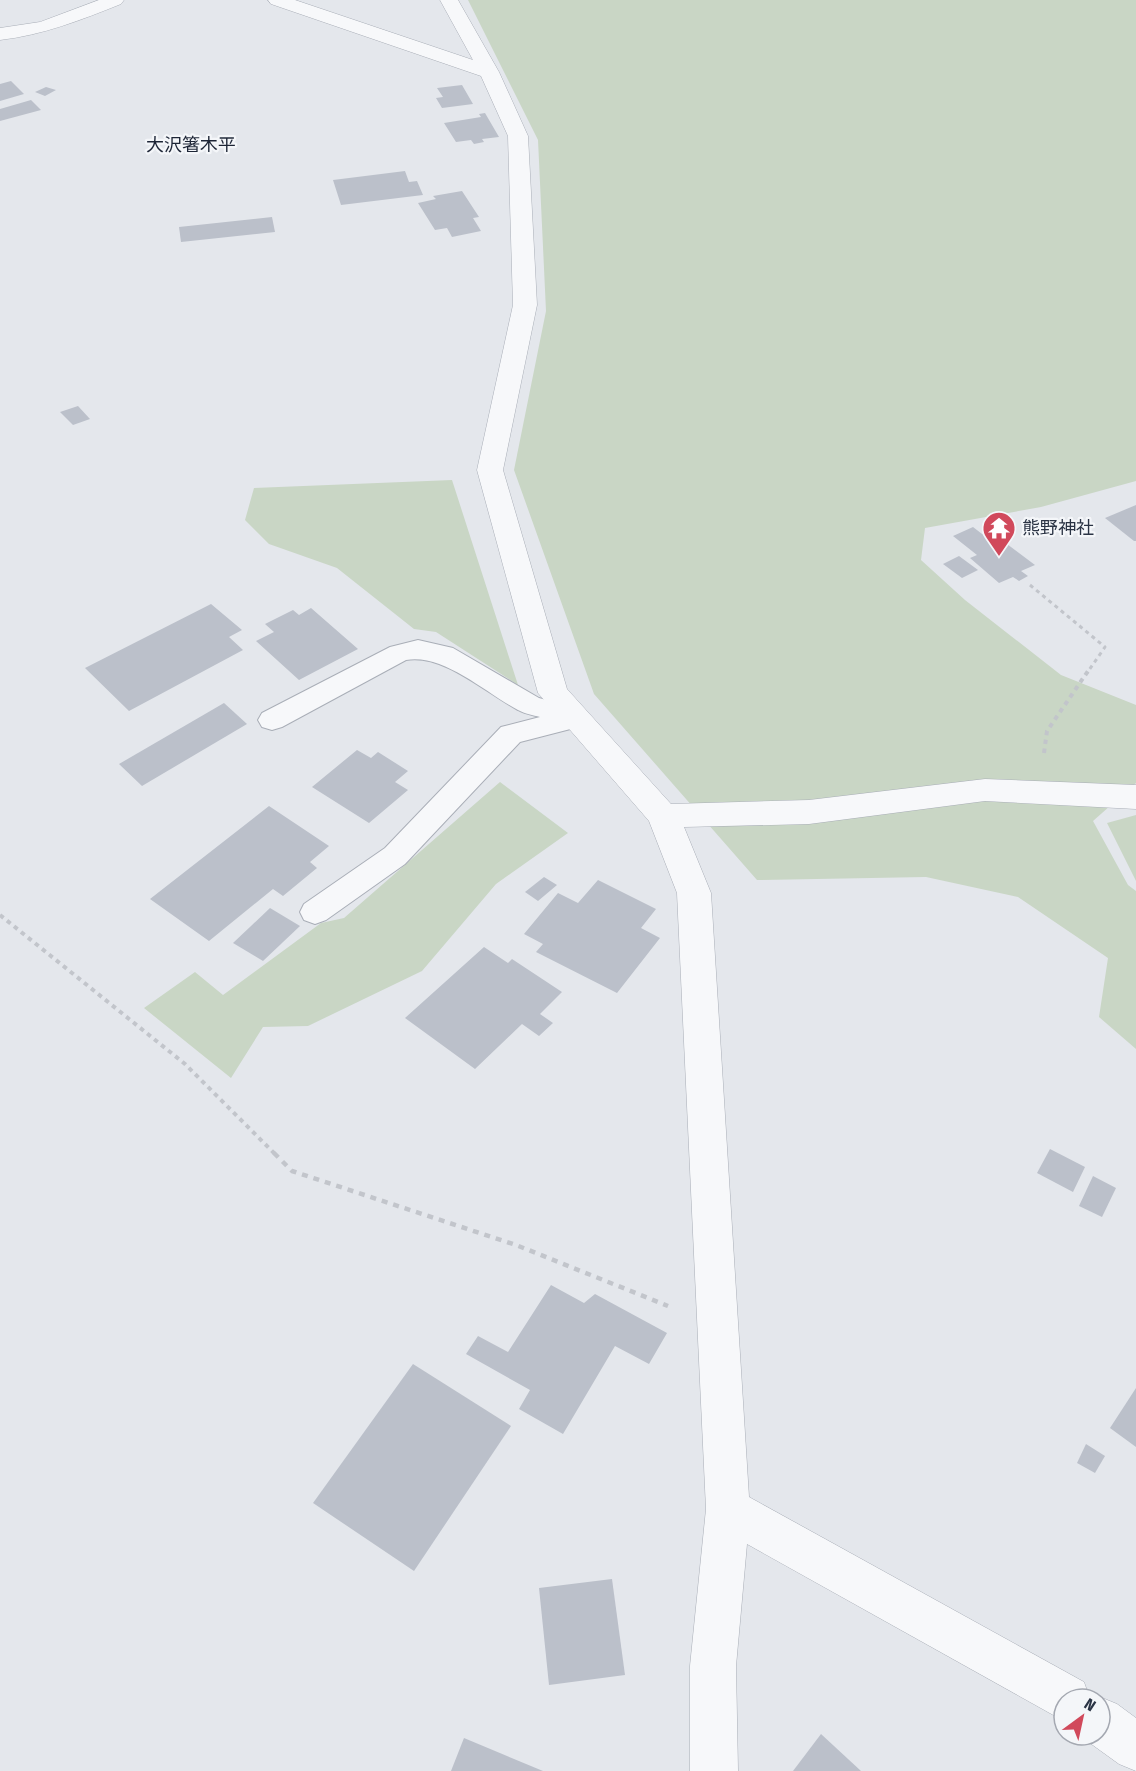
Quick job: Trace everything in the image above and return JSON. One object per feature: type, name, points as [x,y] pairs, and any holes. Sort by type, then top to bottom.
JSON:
[{"type":"street","points":[[0,34],[32,31],[59,23],[115,0]]},
{"type":"street","points":[[277,0],[489,72]]},
{"type":"street","points":[[449,0],[489,72],[518,136],[525,304],[489,470],[553,693],[663,816],[694,893],[728,1509],[713,1666],[714,1771]]},
{"type":"street","points":[[663,816],[809,812],[985,790],[1136,798]]},
{"type":"street","points":[[728,1509],[1052,1691]]},
{"type":"street","points":[[1112,1730],[1136,1747]]},
{"type":"lane","points":[[272,720],[399,653],[418,649],[444,654],[530,705],[576,718]]},
{"type":"lane","points":[[315,912],[395,855],[511,734],[576,718]]},
{"type":"path","points":[[1030,585],[1105,647],[1047,731],[1040,792]]},
{"type":"path","points":[[0,915],[185,1064],[292,1171],[516,1245],[718,1326]]},
{"type":"green space","points":[[468,0],[1136,0],[1136,481],[1041,507],[925,528],[921,560],[965,600],[1061,675],[1136,705],[1136,783],[1093,821],[1128,885],[1136,891],[1136,1049],[1099,1017],[1108,958],[1018,897],[926,877],[757,880],[594,694],[514,470],[546,311],[538,140]]},
{"type":"green space","points":[[452,480],[518,685],[436,632],[414,629],[337,568],[269,544],[245,520],[254,488]]},
{"type":"green space","points":[[500,782],[568,833],[496,884],[422,971],[308,1026],[263,1027],[231,1078],[144,1008],[195,972],[223,995],[321,923],[344,918]]},
{"type":"green space","points":[[1136,815],[1136,881],[1107,823]]},
{"type":"building","points":[[11,81],[24,94],[0,101],[0,84]]},
{"type":"building","points":[[462,85],[473,104],[442,108],[436,98],[443,97],[437,88]]},
{"type":"building","points":[[46,87],[56,90],[45,96],[35,92]]},
{"type":"building","points":[[31,100],[41,110],[0,121],[0,109]]},
{"type":"building","points":[[485,113],[499,137],[482,139],[484,142],[474,144],[471,140],[456,142],[444,123],[481,117],[479,114]]},
{"type":"building","points":[[405,171],[409,182],[417,181],[423,195],[341,205],[333,180]]},
{"type":"building","points":[[462,191],[479,217],[473,218],[481,231],[452,237],[447,228],[435,230],[418,203],[436,199],[433,196]]},
{"type":"building","points":[[272,217],[275,232],[181,242],[179,227]]},
{"type":"building","points":[[78,406],[90,419],[73,425],[60,412]]},
{"type":"building","points":[[1136,505],[1136,541],[1134,541],[1105,518]]},
{"type":"building","name":"熊野神社","points":[[973,527],[999,547],[1007,544],[1035,565],[1021,571],[1028,576],[1019,581],[1013,577],[999,583],[970,558],[977,555],[953,536]]},
{"type":"building","points":[[959,556],[978,570],[962,578],[943,564]]},
{"type":"building","points":[[211,604],[242,630],[229,637],[243,650],[129,711],[85,668]]},
{"type":"building","points":[[311,608],[358,649],[299,680],[256,641],[274,632],[265,624],[293,610],[299,615]]},
{"type":"building","points":[[224,703],[247,724],[142,786],[119,764]]},
{"type":"building","points":[[357,750],[371,758],[378,752],[408,771],[395,782],[408,790],[369,823],[312,787]]},
{"type":"building","points":[[269,806],[329,846],[310,862],[317,868],[283,896],[273,889],[209,941],[150,899]]},
{"type":"building","points":[[544,877],[557,885],[538,901],[525,892]]},
{"type":"building","points":[[598,880],[656,909],[641,928],[660,938],[617,993],[536,952],[543,944],[524,934],[558,893],[578,903]]},
{"type":"building","points":[[270,908],[300,926],[263,961],[233,943]]},
{"type":"building","points":[[484,947],[508,963],[512,959],[562,992],[540,1014],[553,1023],[539,1036],[522,1024],[475,1069],[405,1018]]},
{"type":"building","points":[[1050,1149],[1085,1167],[1073,1192],[1037,1173]]},
{"type":"building","points":[[1093,1176],[1116,1188],[1102,1217],[1079,1206]]},
{"type":"building","points":[[551,1285],[584,1303],[595,1294],[667,1333],[649,1364],[615,1346],[563,1434],[519,1409],[530,1390],[466,1354],[478,1336],[508,1352]]},
{"type":"building","points":[[413,1364],[511,1426],[414,1571],[313,1503]]},
{"type":"building","points":[[1136,1388],[1136,1447],[1110,1428]]},
{"type":"building","points":[[1086,1444],[1105,1456],[1095,1473],[1077,1463]]},
{"type":"building","points":[[612,1579],[625,1675],[549,1685],[539,1588]]},
{"type":"building","points":[[821,1734],[861,1771],[793,1771]]},
{"type":"building","points":[[464,1738],[543,1771],[451,1771]]},
{"type":"place","name":"熊野神社","points":[[999,557]]},
{"type":"district","name":"大沢箸木平","points":[[191,145]]}]
